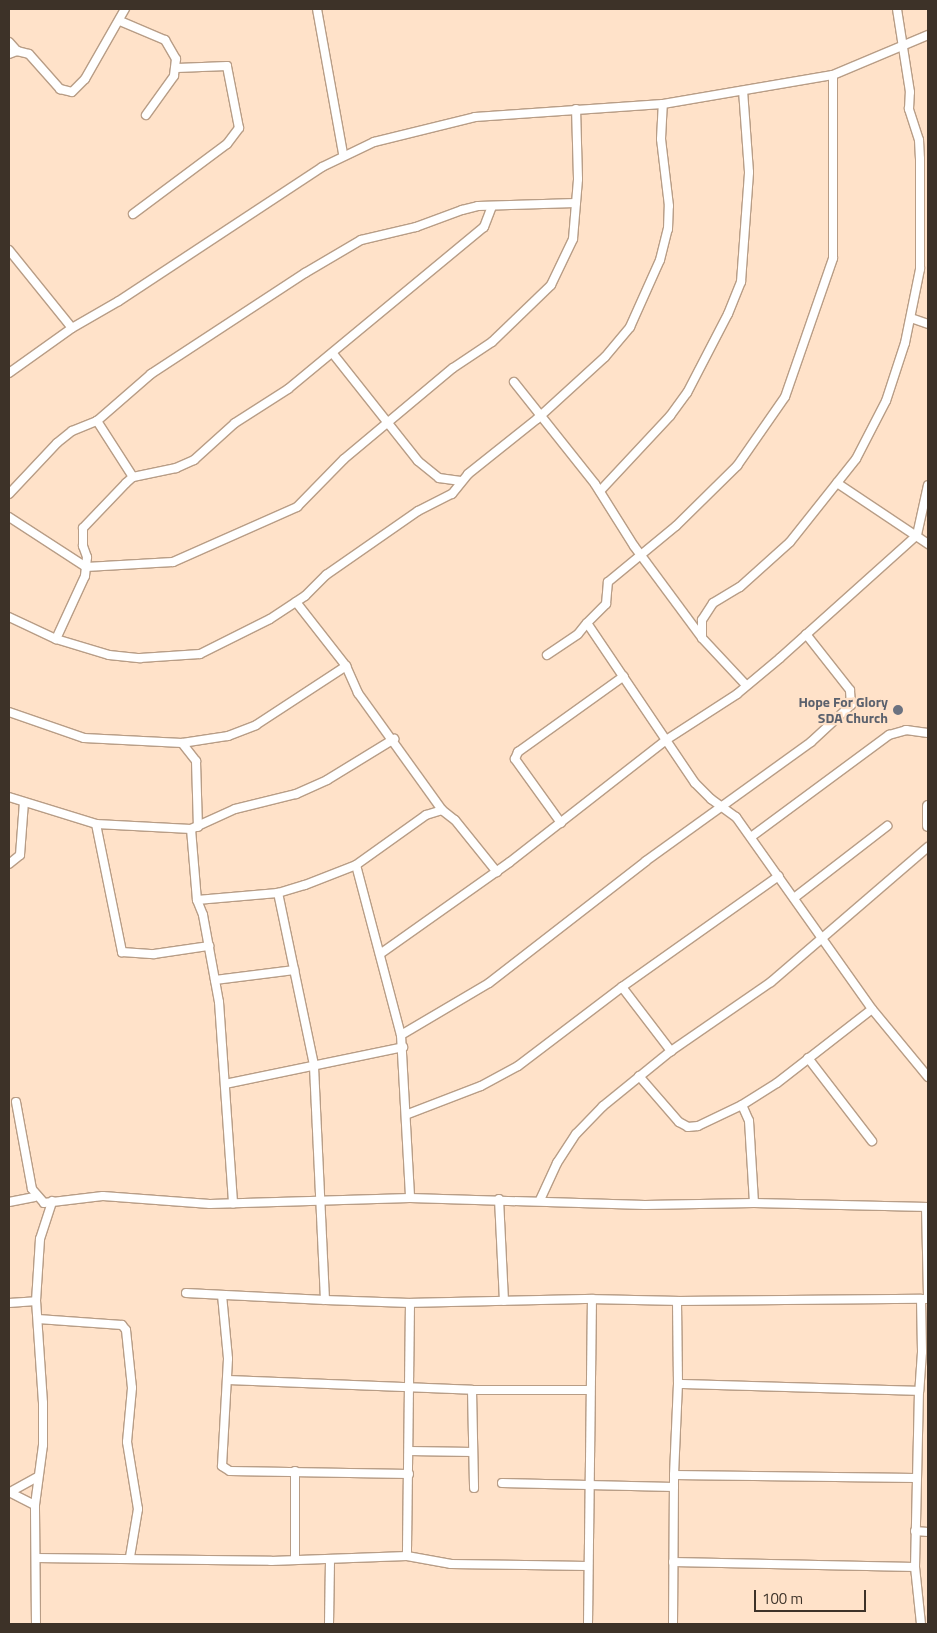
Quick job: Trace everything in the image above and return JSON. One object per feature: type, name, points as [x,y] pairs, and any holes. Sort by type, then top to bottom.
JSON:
[{"type":"street","points":[[9,42],[42,65],[60,89],[72,92],[80,87],[120,21],[123,9]]},
{"type":"street","points":[[317,9],[343,154]]},
{"type":"street","points":[[702,638],[702,620],[713,603],[740,587],[790,542],[856,459],[886,402],[911,318],[920,269],[920,149],[910,108],[910,92],[900,47],[897,9]]},
{"type":"street","points":[[120,21],[165,40],[174,54],[177,68],[165,92],[146,115]]},
{"type":"street","points":[[9,373],[72,328],[119,302],[343,154],[374,142],[475,117],[663,104],[833,75],[928,35]]},
{"type":"street","points":[[9,54],[18,50]]},
{"type":"street","points":[[133,214],[227,144],[238,128],[227,66],[177,68]]},
{"type":"street","points":[[547,655],[578,634],[606,604],[608,582],[641,557],[737,466],[785,397],[833,258],[833,75]]},
{"type":"street","points":[[600,491],[670,416],[687,392],[728,314],[741,282],[750,172],[742,91]]},
{"type":"street","points":[[9,618],[56,639],[100,652],[140,658],[200,654],[270,619],[296,602],[326,575],[418,512],[452,494],[461,481],[542,415],[604,358],[630,327],[660,260],[669,206],[662,166],[663,104]]},
{"type":"street","points":[[9,517],[86,567],[173,562],[282,516],[297,507],[329,472],[453,368],[492,342],[539,300],[551,286],[573,238],[576,203],[576,109]]},
{"type":"street","points":[[9,494],[57,443],[72,431],[97,421],[158,369],[361,240],[416,227],[462,210],[492,206],[576,203]]},
{"type":"street","points":[[56,639],[86,567],[83,528],[133,477],[176,468],[194,460],[235,423],[288,389],[334,354],[484,227],[492,206]]},
{"type":"street","points":[[9,250],[72,328]]},
{"type":"street","points":[[911,318],[928,324]]},
{"type":"street","points":[[334,354],[427,470],[439,478],[461,481]]},
{"type":"street","points":[[514,382],[542,415],[600,491],[641,557],[702,638],[746,685]]},
{"type":"street","points":[[97,421],[133,477]]},
{"type":"street","points":[[837,483],[928,544]]},
{"type":"street","points":[[380,954],[497,872],[666,740],[746,685],[806,634],[917,535],[928,485]]},
{"type":"street","points":[[296,602],[346,666],[358,693],[394,740],[442,810],[455,820],[497,872]]},
{"type":"street","points":[[587,623],[703,792],[736,817],[824,938],[872,1009],[928,1077]]},
{"type":"street","points":[[401,1035],[489,983],[646,860],[811,742],[851,705],[850,690],[806,634]]},
{"type":"street","points":[[9,712],[84,738],[182,743],[228,736],[256,725],[346,666]]},
{"type":"street","points":[[561,823],[515,759],[518,752],[624,676]]},
{"type":"street","points":[[751,837],[889,736],[906,730],[928,733]]},
{"type":"street","points":[[9,797],[96,824],[195,828],[235,809],[296,794],[327,780],[394,740]]},
{"type":"street","points":[[182,743],[196,761],[197,900],[209,946],[215,980],[225,1084],[233,1204]]},
{"type":"street","points":[[9,864],[20,855],[24,802]]},
{"type":"street","points":[[928,806],[928,826]]},
{"type":"street","points":[[197,900],[278,893],[356,865],[426,815],[442,810]]},
{"type":"street","points":[[96,824],[122,952],[154,954],[209,946]]},
{"type":"street","points":[[794,898],[887,826]]},
{"type":"street","points":[[540,1200],[557,1163],[576,1134],[603,1106],[672,1050],[771,982],[928,847]]},
{"type":"street","points":[[356,865],[403,1047],[408,1114],[410,1198]]},
{"type":"street","points":[[408,1114],[481,1086],[518,1066],[622,987],[780,876]]},
{"type":"street","points":[[278,893],[314,1065],[325,1300]]},
{"type":"street","points":[[215,980],[294,970]]},
{"type":"street","points":[[622,987],[672,1050]]},
{"type":"street","points":[[639,1076],[669,1114],[688,1127],[698,1126],[742,1105],[872,1009]]},
{"type":"street","points":[[225,1084],[403,1047]]},
{"type":"street","points":[[808,1058],[872,1141]]},
{"type":"street","points":[[16,1102],[36,1197],[44,1203],[110,1196],[233,1204],[410,1198],[540,1200],[645,1205],[754,1203],[927,1207],[924,1374],[919,1391],[915,1531],[915,1567],[921,1624]]},
{"type":"street","points":[[742,1105],[749,1121],[754,1203]]},
{"type":"street","points":[[9,1202],[36,1197]]},
{"type":"street","points":[[499,1199],[504,1301]]},
{"type":"street","points":[[36,1624],[36,1505],[37,1477],[43,1445],[43,1403],[36,1301],[40,1239],[52,1201]]},
{"type":"street","points":[[186,1293],[410,1303],[592,1298],[678,1301],[925,1299]]},
{"type":"street","points":[[222,1295],[228,1380],[223,1404],[222,1466],[230,1470],[409,1474]]},
{"type":"street","points":[[588,1624],[586,1566],[590,1484],[592,1298]]},
{"type":"street","points":[[9,1303],[36,1301]]},
{"type":"street","points":[[673,1624],[678,1301]]},
{"type":"street","points":[[408,1556],[410,1303]]},
{"type":"street","points":[[38,1319],[122,1325],[126,1330],[132,1388],[127,1442],[138,1509],[130,1557]]},
{"type":"street","points":[[228,1380],[472,1390],[590,1390]]},
{"type":"street","points":[[678,1384],[919,1391]]},
{"type":"street","points":[[472,1390],[474,1488]]},
{"type":"street","points":[[409,1451],[473,1452]]},
{"type":"street","points":[[294,1471],[294,1560]]},
{"type":"street","points":[[674,1475],[916,1478]]},
{"type":"street","points":[[10,1492],[37,1477]]},
{"type":"street","points":[[502,1483],[674,1487]]},
{"type":"street","points":[[10,1492],[36,1505]]},
{"type":"street","points":[[915,1531],[928,1532]]},
{"type":"street","points":[[36,1558],[130,1557],[330,1560],[408,1556],[451,1564],[586,1566]]},
{"type":"street","points":[[329,1624],[330,1560]]},
{"type":"street","points":[[673,1562],[915,1567]]},
{"type":"place","name":"Hope For Glory SDA Church","points":[[898,710]]}]
